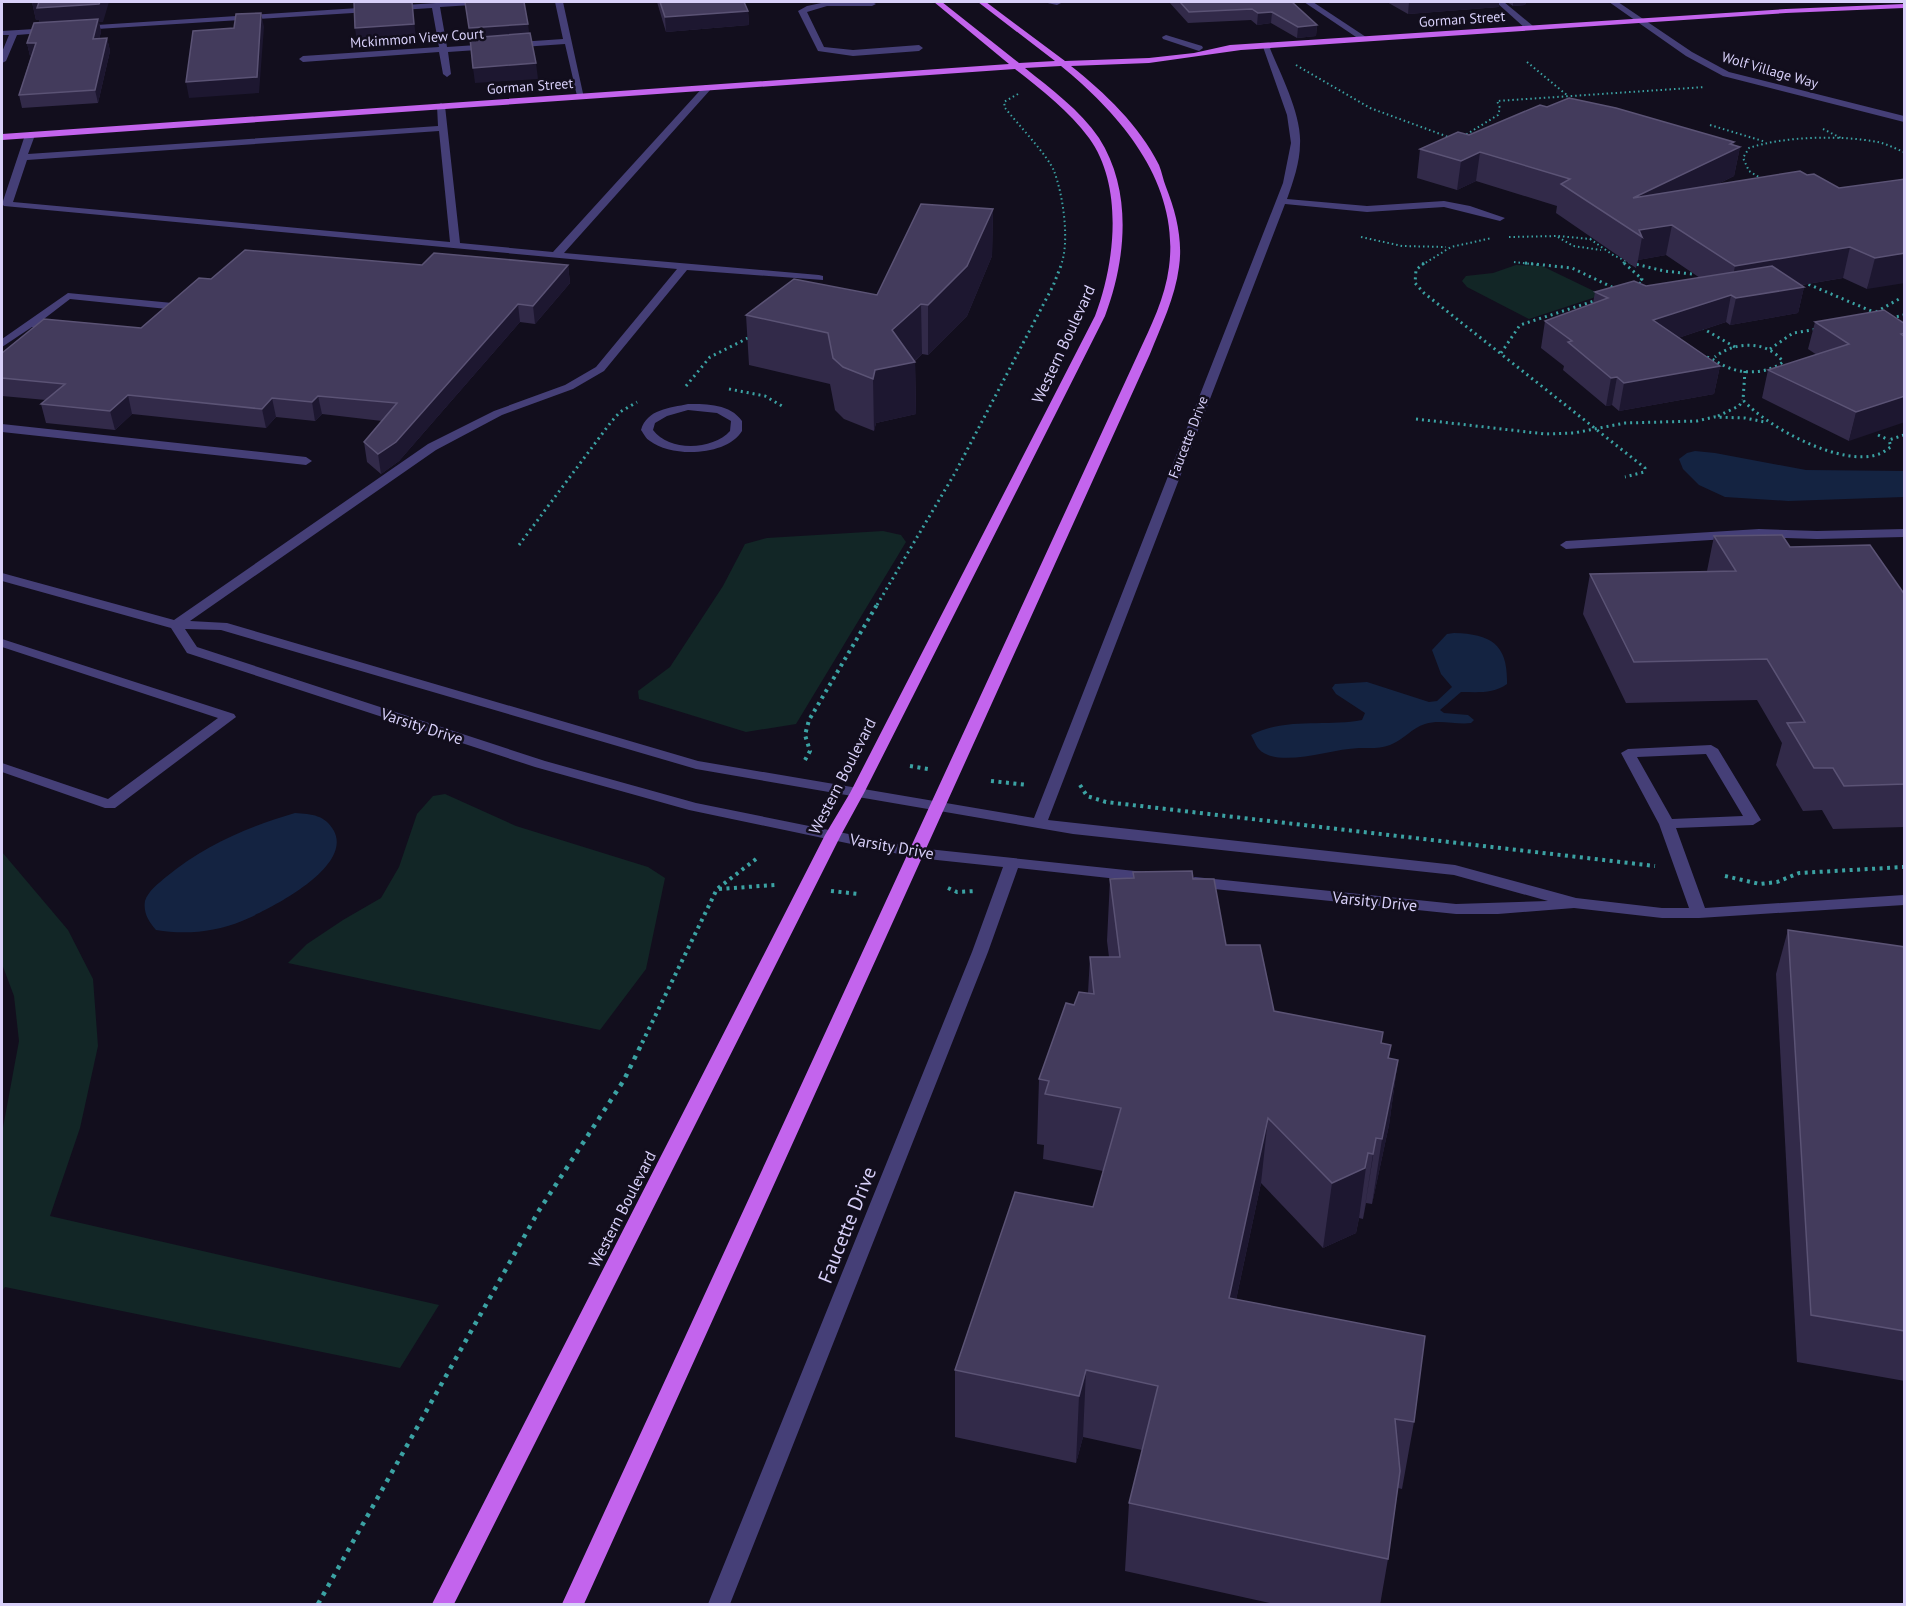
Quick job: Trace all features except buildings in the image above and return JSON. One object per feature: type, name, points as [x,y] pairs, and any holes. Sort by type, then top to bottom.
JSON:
[{"type":"main road","name":"Western Boulevard","points":[[443,1605],[833,835],[857,793],[1100,316],[1111,287],[1119,230],[1115,198],[1107,163],[1101,151],[1076,115],[938,2]]},
{"type":"main road","points":[[573,1605],[940,806],[1144,354],[1161,315],[1171,284],[1174,267],[1174,224],[1155,166],[1145,149],[1117,114],[1060,63],[982,2]]},
{"type":"main road","name":"Gorman Street","points":[[1060,63],[1083,58],[1199,48],[1238,48],[1830,8],[1905,6]]},
{"type":"main road","name":"Gorman Street","points":[[2,137],[1017,65],[1115,62],[1207,54],[1238,48]]},
{"type":"street","points":[[76,28],[488,2]]},
{"type":"street","points":[[559,2],[581,96]]},
{"type":"street","points":[[1047,2],[1057,3]]},
{"type":"street","points":[[1308,2],[1365,39]]},
{"type":"street","points":[[1500,2],[1530,28]]},
{"type":"street","name":"Wolf Village Way","points":[[1613,2],[1704,64],[1726,74],[1905,119]]},
{"type":"street","points":[[436,4],[447,74]]},
{"type":"street","points":[[872,4],[826,4],[812,6],[802,11],[821,49],[853,53],[919,48]]},
{"type":"street","points":[[2,33],[57,29]]},
{"type":"street","points":[[2,61],[14,32]]},
{"type":"street","points":[[1169,45],[1166,37],[1199,48]]},
{"type":"street","name":"Mckimmon View Court","points":[[303,59],[568,41]]},
{"type":"street","name":"Faucette Drive","points":[[1039,824],[1288,183],[1296,143],[1287,104],[1265,46]]},
{"type":"street","points":[[556,255],[708,87]]},
{"type":"street","points":[[441,106],[454,246]]},
{"type":"street","points":[[23,157],[443,128]]},
{"type":"street","points":[[30,135],[7,204],[819,278]]},
{"type":"street","points":[[1281,201],[1367,208],[1444,204],[1500,218]]},
{"type":"street","points":[[176,625],[432,447],[498,413],[569,387],[600,369],[684,267]]},
{"type":"street","points":[[2,344],[68,296],[183,307],[175,314]]},
{"type":"street","points":[[29,324],[74,328]]},
{"type":"street","points":[[688,407],[717,409],[735,418],[738,425],[736,432],[729,439],[718,444],[689,449],[661,444],[642,439],[651,419],[674,409],[688,407]]},
{"type":"street","points":[[2,429],[306,461]]},
{"type":"street","points":[[1566,545],[1759,533],[1817,536],[1905,532]]},
{"type":"street","name":"Varsity Drive","points":[[2,577],[176,625],[222,626],[696,765],[857,793],[1039,824],[1455,870],[1575,903],[1662,913],[1699,914],[1904,901]]},
{"type":"street","name":"Varsity Drive","points":[[176,625],[192,650],[540,764],[694,807],[918,852],[1456,909],[1536,907],[1575,903]]},
{"type":"street","points":[[2,643],[229,717],[110,805],[2,766]]},
{"type":"street","points":[[1667,824],[1753,820],[1711,749],[1628,753],[1667,824],[1699,914]]},
{"type":"street","name":"Faucette Drive","points":[[719,1605],[1014,862]]},
{"type":"path","points":[[1527,62],[1578,104]]},
{"type":"path","points":[[1462,134],[1488,123],[1497,115],[1500,108],[1497,101],[1708,87]]},
{"type":"path","points":[[805,760],[810,751],[805,735],[809,720],[955,473],[1053,286],[1064,257],[1064,215],[1054,170],[1005,108],[1004,102],[1021,92]]},
{"type":"path","points":[[1350,98],[1370,108],[1452,138],[1443,142]]},
{"type":"path","points":[[1710,125],[1767,142]]},
{"type":"path","points":[[1823,129],[1842,138]]},
{"type":"path","points":[[1469,138],[1467,134],[1471,131]]},
{"type":"path","points":[[1765,181],[1749,171],[1743,158],[1749,148],[1767,142],[1842,138],[1879,142],[1905,152]]},
{"type":"path","points":[[1361,237],[1402,246],[1449,247],[1503,237],[1558,236],[1590,239],[1600,236]]},
{"type":"path","points":[[1558,236],[1573,246],[1603,250]]},
{"type":"path","points":[[1590,239],[1603,250],[1623,261],[1645,269],[1692,274]]},
{"type":"path","points":[[1449,247],[1432,255],[1416,270],[1415,283],[1424,293],[1597,428],[1644,468],[1644,472],[1625,477]]},
{"type":"path","points":[[1623,261],[1642,279],[1638,282],[1650,292]]},
{"type":"path","points":[[1514,262],[1572,268],[1620,290]]},
{"type":"path","points":[[1798,279],[1898,322]]},
{"type":"path","points":[[1609,293],[1611,286]]},
{"type":"path","points":[[1501,353],[1509,343],[1512,332],[1520,325],[1600,299]]},
{"type":"path","points":[[1867,316],[1899,299]]},
{"type":"path","points":[[1890,318],[1905,315]]},
{"type":"path","points":[[1693,324],[1736,347]]},
{"type":"path","points":[[1770,349],[1793,333],[1823,327]]},
{"type":"path","points":[[685,387],[710,357],[758,334]]},
{"type":"path","points":[[1715,357],[1719,352],[1736,347],[1770,349],[1781,357],[1783,362],[1793,366]]},
{"type":"path","points":[[1700,356],[1715,357],[1728,368],[1745,371],[1778,366],[1783,362]]},
{"type":"path","points":[[1416,419],[1545,434],[1574,433],[1625,423],[1697,421],[1714,417],[1739,406],[1743,400],[1745,371]]},
{"type":"path","points":[[1743,400],[1754,415],[1765,422],[1815,447],[1839,454],[1879,453],[1890,449],[1889,440]]},
{"type":"path","points":[[1714,417],[1745,418],[1765,422]]},
{"type":"path","points":[[519,545],[603,432]]},
{"type":"path","points":[[1878,435],[1889,440],[1905,435]]},
{"type":"path","points":[[910,766],[938,771]]},
{"type":"path","points":[[991,781],[1029,786]]},
{"type":"path","points":[[1080,782],[1082,791],[1087,796],[1106,802],[1656,866]]},
{"type":"path","points":[[318,1605],[538,1212],[624,1080],[717,890],[756,859]]},
{"type":"path","points":[[1725,876],[1760,884],[1778,882],[1799,873],[1905,867]]},
{"type":"path","points":[[717,890],[775,885]]},
{"type":"path","points":[[948,888],[957,892],[985,892]]},
{"type":"path","points":[[830,891],[859,894]]},
{"type":"green space","points":[[1516,265],[1542,266],[1602,295],[1529,319],[1467,287],[1462,281],[1466,276],[1493,273]]},
{"type":"green space","points":[[883,531],[901,535],[906,542],[796,724],[746,732],[639,699],[638,691],[670,667],[723,586],[745,544],[767,538]]},
{"type":"green space","points":[[445,794],[516,826],[648,867],[665,878],[646,969],[600,1030],[288,963],[307,944],[381,898],[399,867],[417,814],[433,796]]},
{"type":"green space","points":[[2,852],[68,930],[93,979],[98,1046],[80,1128],[50,1216],[439,1305],[400,1368],[5,1287],[2,1291],[2,1133],[19,1041],[14,996],[2,964]]},
{"type":"water","points":[[1695,451],[1806,470],[1904,471],[1904,497],[1788,501],[1725,497],[1699,485],[1683,469],[1679,459]]},
{"type":"water","points":[[1447,634],[1478,636],[1495,644],[1501,651],[1507,671],[1507,684],[1502,687],[1485,692],[1461,692],[1440,710],[1444,713],[1468,715],[1474,720],[1471,723],[1431,723],[1420,726],[1395,743],[1386,746],[1289,758],[1268,755],[1261,751],[1251,735],[1264,729],[1292,724],[1362,720],[1365,713],[1336,694],[1332,688],[1335,684],[1367,682],[1429,702],[1437,701],[1452,687],[1441,674],[1432,650]]},
{"type":"water","points":[[295,813],[312,815],[326,822],[334,831],[337,845],[331,859],[305,886],[270,908],[221,928],[200,932],[178,932],[156,930],[153,927],[146,913],[146,897],[166,877],[196,855],[227,838]]}]
